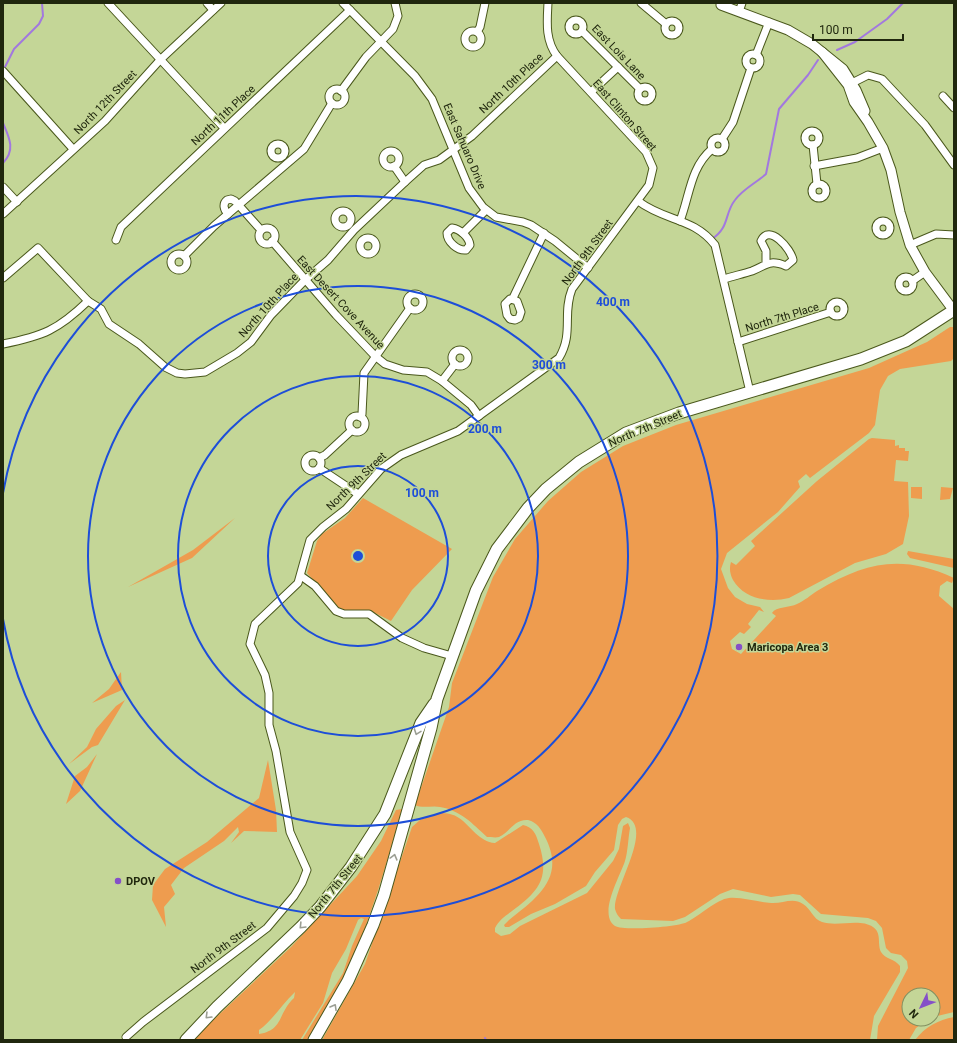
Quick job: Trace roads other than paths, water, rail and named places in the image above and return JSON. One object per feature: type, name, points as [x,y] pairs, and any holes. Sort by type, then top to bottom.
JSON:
[{"type":"main road","name":"North 7th Street","points":[[314,1040],[348,981],[373,925],[384,895],[431,728],[437,699],[452,656],[476,591],[492,558],[514,525],[546,489],[584,458],[626,433],[680,413],[861,359],[906,341],[954,310]]},
{"type":"main road","name":"North 7th Street","points":[[186,1040],[216,1007],[306,922],[351,867],[385,814],[421,723],[437,699]]},
{"type":"street","points":[[108,3],[224,128]]},
{"type":"street","points":[[207,3],[213,10]]},
{"type":"street","name":"North 12th Street","points":[[3,214],[105,121],[160,60],[221,3]]},
{"type":"street","name":"East Sahuaro Drive","points":[[343,3],[415,76],[432,99],[474,197],[486,210],[503,219],[523,222],[544,233],[588,268]]},
{"type":"street","points":[[341,91],[366,57],[393,29],[398,16],[395,3]]},
{"type":"street","points":[[477,32],[480,28],[485,3]]},
{"type":"street","name":"East Clinton Street","points":[[548,3],[548,39],[550,46],[557,56],[646,152],[651,162],[653,168],[649,185],[638,201]]},
{"type":"street","points":[[641,3],[666,24]]},
{"type":"street","points":[[721,5],[741,7],[798,35],[843,69],[868,122],[883,148],[891,170],[902,220],[910,245],[925,272],[954,310]]},
{"type":"street","name":"North 11th Place","points":[[116,240],[121,227],[350,10]]},
{"type":"street","points":[[680,221],[692,178],[698,164],[712,149],[711,144],[713,140],[717,138],[722,139],[733,122],[751,68],[758,67],[760,64],[760,59],[756,55],[769,22]]},
{"type":"street","name":"East Lois Lane","points":[[582,31],[640,89]]},
{"type":"street","name":"North 10th Place","points":[[88,301],[101,309],[109,324],[139,344],[165,367],[177,373],[185,374],[205,372],[237,353],[251,342],[271,315],[305,280],[328,260],[354,230],[405,182],[424,165],[439,160],[472,136],[557,56]]},
{"type":"street","points":[[591,92],[618,67]]},
{"type":"street","points":[[3,71],[73,149]]},
{"type":"street","points":[[850,84],[868,75],[882,79],[901,101],[921,120],[954,165]]},
{"type":"street","points":[[334,90],[341,91],[344,94],[343,101],[337,105],[332,103],[329,100],[330,92],[334,90]]},
{"type":"street","points":[[943,96],[954,108]]},
{"type":"street","points":[[184,256],[228,214],[304,149],[332,103]]},
{"type":"street","points":[[813,145],[814,166],[818,184]]},
{"type":"street","points":[[814,166],[857,158],[883,148]]},
{"type":"street","points":[[283,156],[290,162]]},
{"type":"street","points":[[394,166],[405,182]]},
{"type":"street","points":[[3,187],[17,202]]},
{"type":"street","points":[[228,214],[224,208],[227,200],[233,200],[239,205]]},
{"type":"street","points":[[638,201],[660,215],[699,228],[715,245],[750,392]]},
{"type":"street","name":"North 9th Street","points":[[126,1037],[143,1022],[267,928],[284,909],[302,882],[307,870],[290,832],[276,751],[269,725],[269,693],[265,675],[250,644],[255,624],[298,583],[310,540],[323,527],[346,509],[358,494],[391,461],[401,455],[458,431],[559,358],[566,347],[568,300],[572,289],[638,201]]},
{"type":"street","name":"East Desert Cove Avenue","points":[[239,205],[261,230]]},
{"type":"street","points":[[462,233],[486,210]]},
{"type":"street","points":[[889,225],[902,220]]},
{"type":"street","points":[[348,224],[363,240]]},
{"type":"street","name":"East Desert Cove Avenue","points":[[261,230],[267,228],[273,231],[274,237],[272,241]]},
{"type":"street","name":"East Desert Cove Avenue","points":[[261,230],[259,235],[262,241],[266,243],[272,241]]},
{"type":"street","points":[[513,298],[544,233]]},
{"type":"street","points":[[724,279],[753,270],[766,263],[777,262],[786,266],[792,260],[791,253],[773,234],[763,236],[761,241],[766,251],[766,263]]},
{"type":"street","points":[[910,245],[936,234],[954,235]]},
{"type":"street","name":"East Desert Cove Avenue","points":[[272,241],[305,280],[375,356],[385,364],[403,370],[427,372],[442,381],[471,405],[479,416]]},
{"type":"street","points":[[3,278],[38,248],[88,301],[68,320],[52,330],[36,337],[3,344]]},
{"type":"street","points":[[912,281],[925,272]]},
{"type":"street","points":[[360,417],[362,414],[364,373],[410,308]]},
{"type":"street","name":"North 7th Place","points":[[738,342],[831,312]]},
{"type":"street","points":[[442,381],[455,364]]},
{"type":"street","points":[[352,430],[350,425],[351,420],[355,417],[360,417]]},
{"type":"street","points":[[352,430],[358,432],[364,428],[364,420],[360,417]]},
{"type":"street","points":[[319,468],[310,470],[306,467],[305,462],[310,456],[319,458],[325,455],[352,430]]},
{"type":"street","points":[[319,458],[319,468]]},
{"type":"street","points":[[319,468],[358,494]]},
{"type":"street","points":[[301,576],[315,586],[336,611],[344,614],[368,614],[402,638],[424,648],[452,656]]},
{"type":"waterway","points":[[4,69],[14,49],[39,24],[43,16],[42,3]]},
{"type":"waterway","points":[[837,50],[855,42],[887,19],[903,3]]},
{"type":"waterway","points":[[712,239],[722,230],[729,210],[738,196],[766,174],[779,109],[808,75],[818,60]]},
{"type":"waterway","points":[[3,123],[10,143],[9,153],[3,163]]},
{"type":"place","name":"Maricopa Area 3","points":[[739,647]]},
{"type":"place","name":"DPOV","points":[[118,881]]}]
